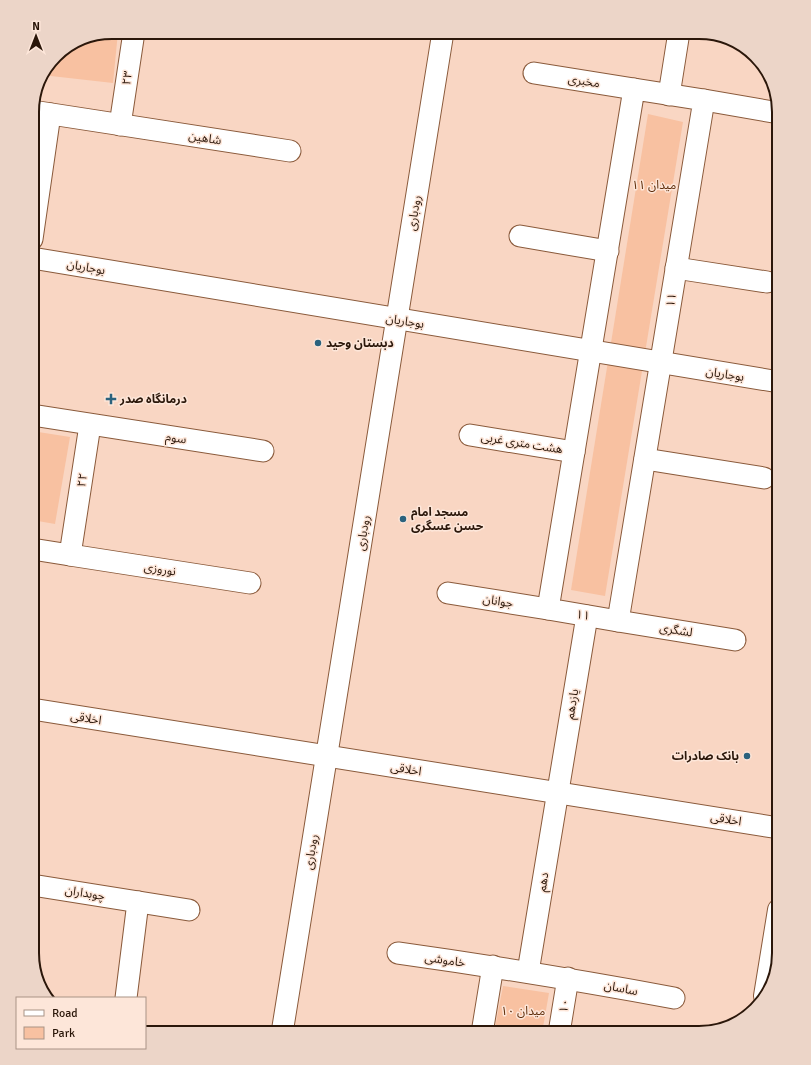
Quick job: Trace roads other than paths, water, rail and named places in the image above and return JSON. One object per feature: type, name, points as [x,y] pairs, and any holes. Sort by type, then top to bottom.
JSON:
[{"type":"main road","points":[[768,975],[772,953]]},
{"type":"street","name":"۲۳","points":[[120,125],[133,39]]},
{"type":"street","name":"رودباری","points":[[283,1026],[442,39]]},
{"type":"street","points":[[669,95],[678,39]]},
{"type":"street","name":"مخبری","points":[[534,73],[634,89]]},
{"type":"street","points":[[548,609],[634,89],[772,112]]},
{"type":"street","name":"۱۱","points":[[548,609],[618,621],[704,100]]},
{"type":"street","name":"شاهین","points":[[41,112],[290,151]]},
{"type":"street","points":[[39,140],[41,112]]},
{"type":"street","points":[[520,236],[608,251]]},
{"type":"street","name":"بوجاریان","points":[[39,259],[397,320],[772,381]]},
{"type":"street","points":[[676,268],[767,282]]},
{"type":"street","points":[[39,416],[90,424]]},
{"type":"street","name":"سوم","points":[[90,424],[262,451]]},
{"type":"street","name":"۲۲","points":[[70,555],[90,424]]},
{"type":"street","name":"هشت متری غربی","points":[[470,435],[574,452]]},
{"type":"street","points":[[645,459],[764,478]]},
{"type":"street","points":[[39,550],[70,555]]},
{"type":"street","name":"نوروزی","points":[[70,555],[250,583]]},
{"type":"street","name":"جوانان","points":[[448,593],[548,609]]},
{"type":"street","name":"یازدهم","points":[[557,792],[587,616]]},
{"type":"street","name":"لشگری","points":[[618,621],[735,640]]},
{"type":"street","name":"اخلاقی","points":[[39,710],[772,827]]},
{"type":"street","name":"دهم","points":[[528,972],[557,792]]},
{"type":"street","name":"چوبداران","points":[[39,886],[189,910]]},
{"type":"street","points":[[126,997],[138,902]]},
{"type":"street","name":"خاموشی","points":[[398,953],[528,972]]},
{"type":"street","points":[[483,1026],[493,966]]},
{"type":"street","name":"ساسان","points":[[528,972],[674,998]]},
{"type":"street","name":"۱۰","points":[[560,1026],[568,978]]},
{"type":"place","name":"دبستان وحید","points":[[318,343]]},
{"type":"place","name":"درمانگاه صدر","points":[[111,399]]},
{"type":"place","name":"مسجد امام حسن عسگری","points":[[403,519]]},
{"type":"place","name":"بانک صادرات","points":[[747,756]]},
{"type":"park label","name":"میدان ۱۱","points":[[654,185]]},
{"type":"park label","name":"میدان ۱۰","points":[[523,1011]]}]
